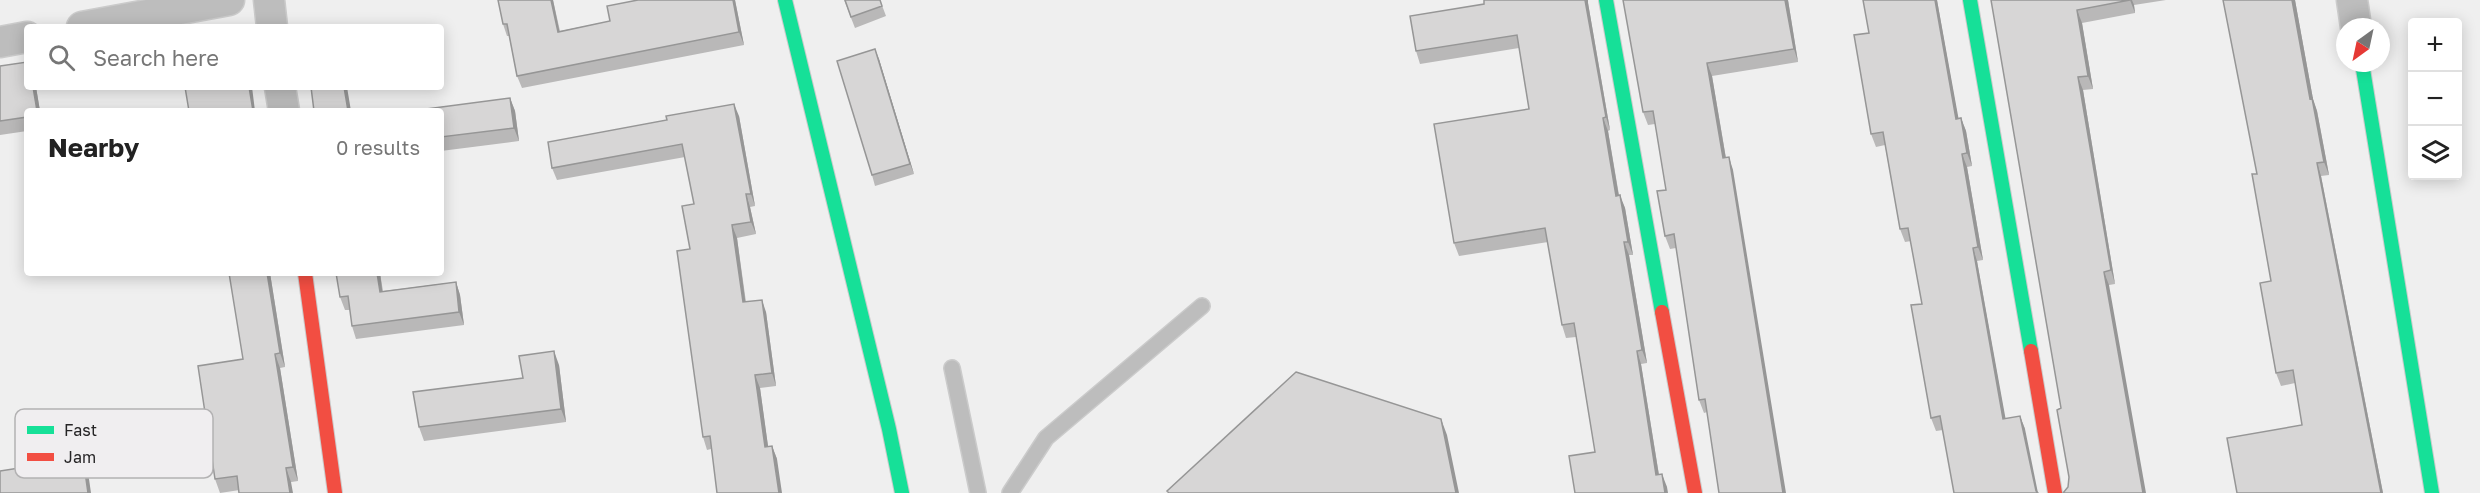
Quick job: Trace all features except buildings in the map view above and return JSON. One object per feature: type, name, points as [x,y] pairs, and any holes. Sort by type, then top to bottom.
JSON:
[{"type":"street","points":[[98,24],[230,0]]},
{"type":"street","points":[[268,0],[272,24]]},
{"type":"street","points":[[785,0],[889,429],[902,493]]},
{"type":"street","points":[[1606,0],[1695,493]]},
{"type":"street","points":[[1970,0],[2055,493]]},
{"type":"street","points":[[2352,0],[2355,18]]},
{"type":"street","points":[[0,42],[24,38]]},
{"type":"street","points":[[2363,72],[2432,493]]},
{"type":"street","points":[[280,90],[284,108]]},
{"type":"street","points":[[305,276],[335,493]]},
{"type":"lane","points":[[1010,493],[1046,438],[1202,306]]},
{"type":"lane","points":[[952,368],[978,493]]},
{"type":"traffic: fast","points":[[785,0],[889,429],[902,493]]},
{"type":"traffic: fast","points":[[1606,0],[1662,312]]},
{"type":"traffic: fast","points":[[1970,0],[2031,351]]},
{"type":"traffic: fast","points":[[2363,72],[2432,493]]},
{"type":"traffic: jam","points":[[305,276],[335,493]]},
{"type":"traffic: jam","points":[[1662,312],[1695,493]]},
{"type":"traffic: jam","points":[[2031,351],[2055,493]]}]
